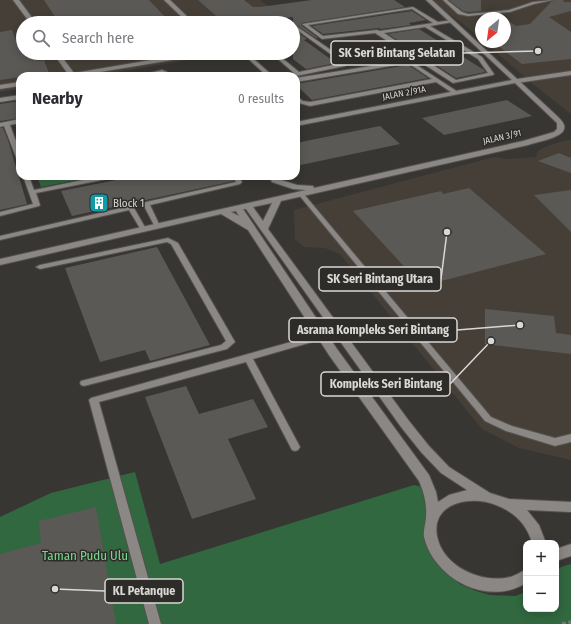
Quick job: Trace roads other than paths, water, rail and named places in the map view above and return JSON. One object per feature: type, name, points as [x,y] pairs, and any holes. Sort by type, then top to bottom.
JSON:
[{"type":"street","points":[[16,0],[28,16]]},
{"type":"street","points":[[167,0],[183,16]]},
{"type":"street","name":"JALAN 3/91","points":[[0,262],[525,143],[557,134],[561,129],[560,124],[516,81],[428,0]]},
{"type":"street","points":[[61,60],[70,72]]},
{"type":"street","points":[[90,72],[161,60]]},
{"type":"street","name":"JALAN 2/91A","points":[[300,123],[516,81]]},
{"type":"street","points":[[0,87],[16,85]]},
{"type":"street","points":[[264,202],[281,191],[275,180]]},
{"type":"street","points":[[279,180],[296,187],[326,188]]},
{"type":"street","points":[[259,230],[278,199]]},
{"type":"street","points":[[248,206],[259,230],[323,336],[425,479],[430,492],[433,517],[430,532],[434,547],[443,562],[458,574],[476,583],[496,586],[514,583],[523,578]]},
{"type":"street","points":[[238,208],[259,230],[308,291],[425,449],[445,470],[485,495],[517,509],[529,520],[537,534],[538,540]]},
{"type":"street","points":[[221,211],[259,230]]},
{"type":"street","points":[[433,517],[441,506],[453,498],[468,495],[485,495]]},
{"type":"street","points":[[508,504],[571,507]]},
{"type":"street","points":[[559,554],[571,550]]},
{"type":"lane","points":[[445,0],[460,13],[468,15],[510,11],[550,0]]},
{"type":"lane","points":[[425,25],[480,58],[491,74],[454,82],[377,30],[322,38],[304,24],[413,8],[437,23]]},
{"type":"lane","points":[[319,43],[451,21]]},
{"type":"lane","points":[[300,30],[346,63]]},
{"type":"lane","points":[[300,74],[390,55]]},
{"type":"lane","points":[[252,60],[265,72]]},
{"type":"lane","points":[[281,60],[296,72]]},
{"type":"lane","points":[[300,79],[406,61],[412,62],[456,93]]},
{"type":"lane","points":[[516,81],[571,73]]},
{"type":"lane","points":[[300,101],[310,104],[436,80]]},
{"type":"lane","points":[[0,100],[16,98]]},
{"type":"lane","points":[[16,122],[3,124],[16,152]]},
{"type":"lane","points":[[0,214],[37,206],[28,180]]},
{"type":"lane","points":[[32,192],[92,180]]},
{"type":"lane","points":[[157,226],[146,204],[238,183],[238,180]]},
{"type":"lane","points":[[301,194],[488,419],[508,429],[555,442],[571,438]]},
{"type":"lane","points":[[0,238],[130,208],[143,229]]},
{"type":"lane","points":[[40,267],[168,240],[174,243],[231,342],[224,347],[84,384]]},
{"type":"lane","points":[[155,624],[94,400],[323,336]]},
{"type":"lane","points":[[248,358],[295,447]]},
{"type":"place","name":"SK Seri Bintang Selatan","points":[[538,51]]},
{"type":"place","name":"Block 1","points":[[99,203]]},
{"type":"place","name":"SK Seri Bintang Utara","points":[[447,232]]},
{"type":"place","name":"Asrama Kompleks Seri Bintang","points":[[520,325]]},
{"type":"place","name":"Kompleks Seri Bintang","points":[[491,341]]},
{"type":"place","name":"KL Petanque","points":[[55,589]]},
{"type":"park label","name":"Taman Pudu Ulu","points":[[85,555]]}]
